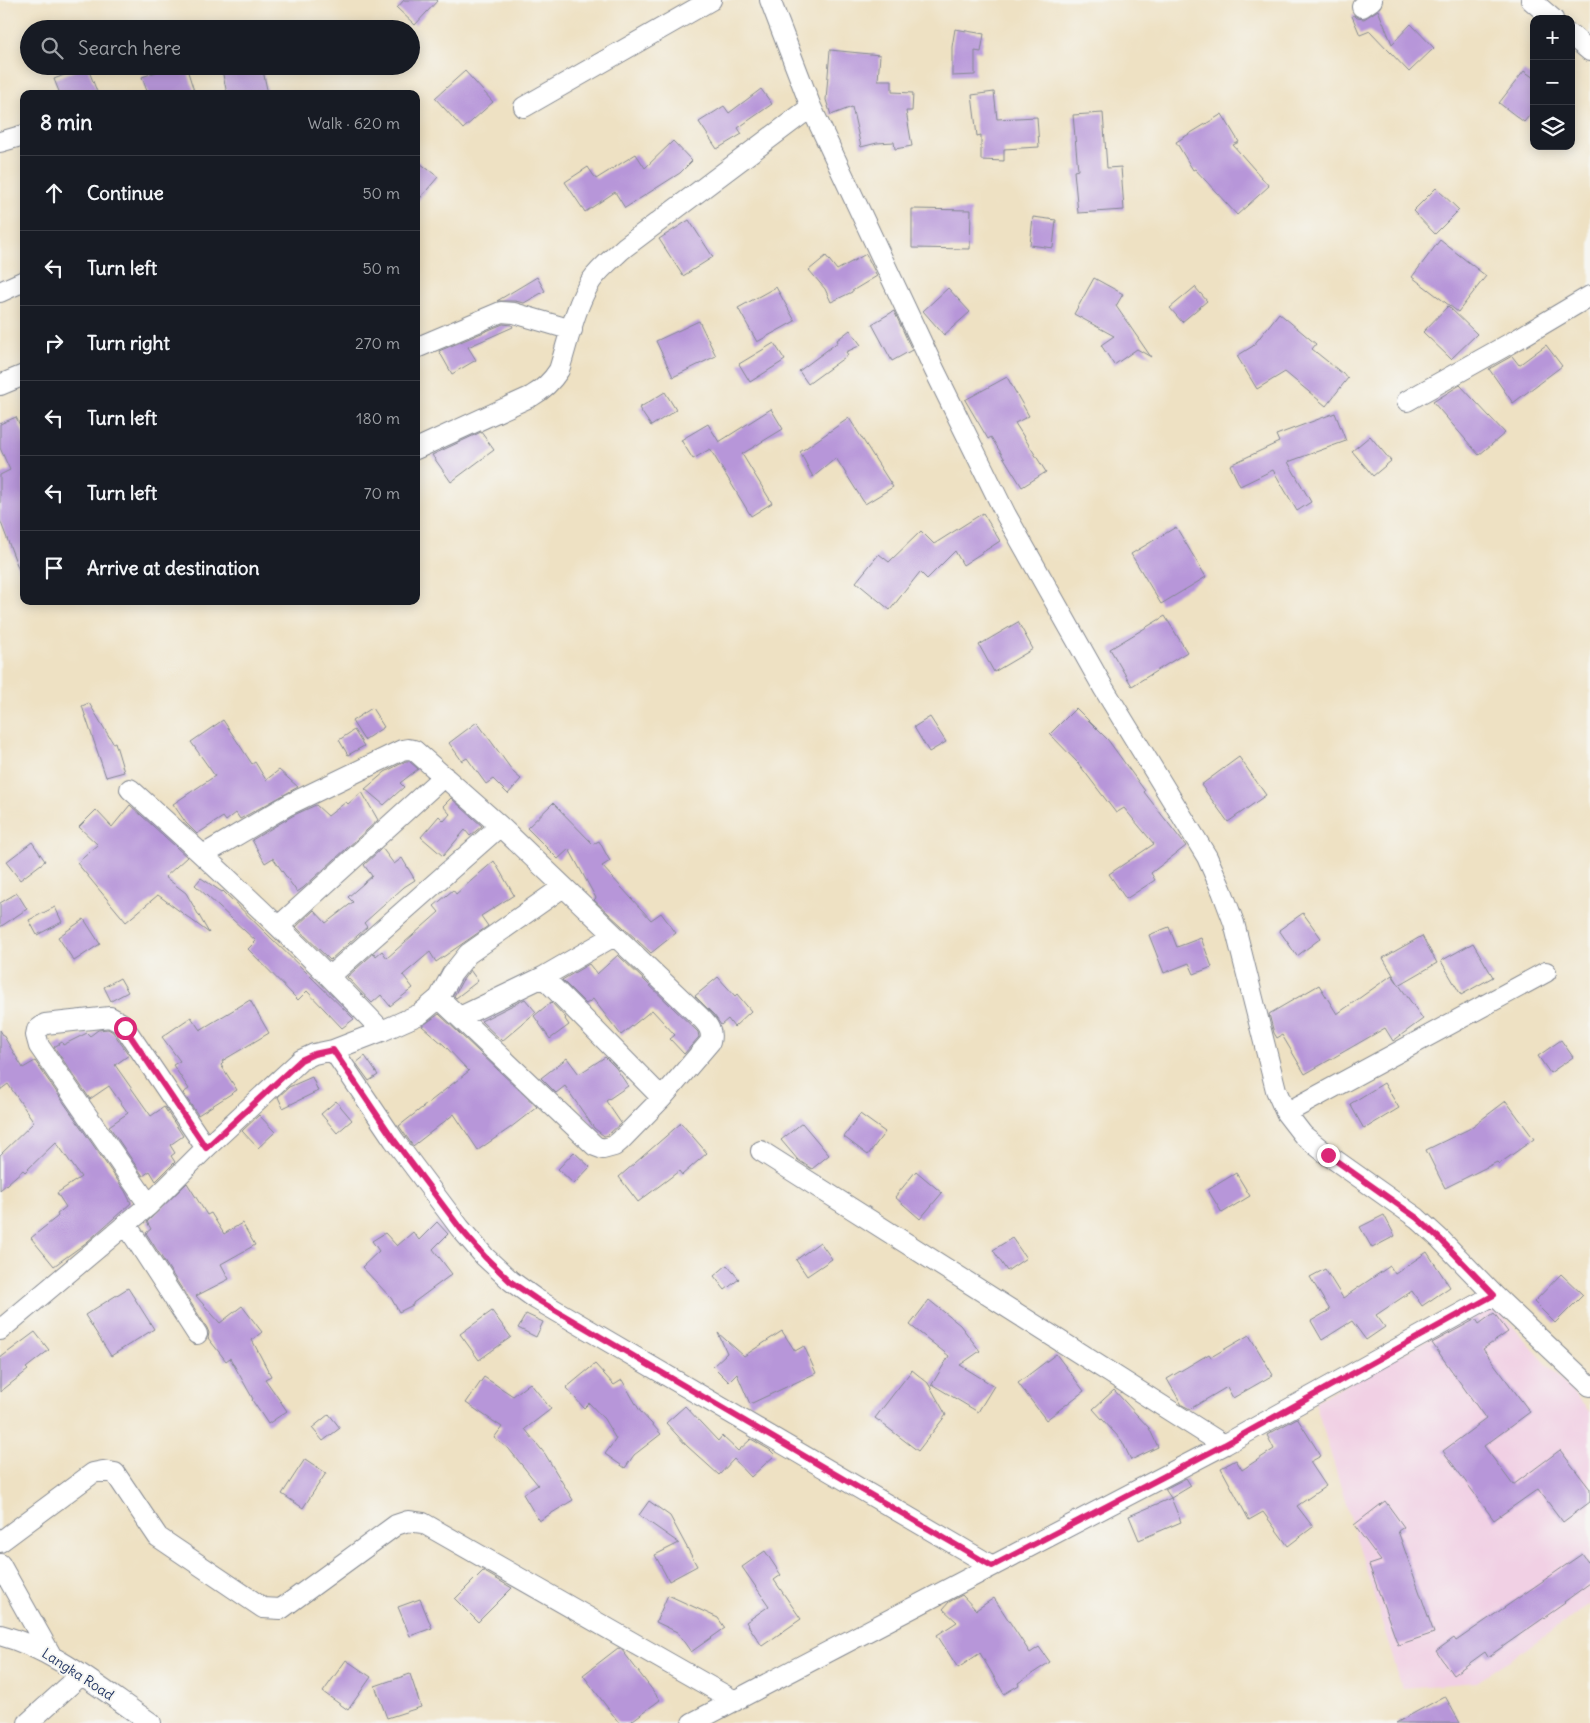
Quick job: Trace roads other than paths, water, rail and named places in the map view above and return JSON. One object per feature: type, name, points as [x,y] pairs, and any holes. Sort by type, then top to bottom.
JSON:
[{"type":"street","points":[[524,107],[711,0]]},
{"type":"street","points":[[770,0],[811,107],[918,336],[1006,515],[1104,689],[1207,857],[1234,923],[1276,1090],[1286,1113],[1303,1135],[1417,1218],[1494,1295],[1590,1386]]},
{"type":"street","points":[[1531,0],[1548,15]]},
{"type":"street","points":[[1575,38],[1590,51]]},
{"type":"street","points":[[420,448],[532,396],[553,380],[559,370],[583,296],[592,280],[607,262],[811,107]]},
{"type":"street","points":[[0,142],[20,136]]},
{"type":"street","points":[[0,292],[20,283]]},
{"type":"street","points":[[1407,401],[1590,296]]},
{"type":"street","points":[[420,346],[501,312],[514,313],[572,330]]},
{"type":"street","points":[[0,385],[20,377]]},
{"type":"street","points":[[203,854],[295,801],[408,748],[420,753],[500,826],[706,1023],[712,1036],[710,1042],[662,1098],[620,1142],[603,1149],[595,1146],[438,998]]},
{"type":"street","points":[[279,926],[444,776]]},
{"type":"street","points":[[130,790],[203,854],[279,926],[382,1031]]},
{"type":"street","points":[[330,976],[500,826]]},
{"type":"street","points":[[0,1330],[149,1204],[301,1060],[314,1054],[333,1050],[420,1014],[438,998],[452,974],[468,954],[563,886]]},
{"type":"street","points":[[460,1017],[543,978],[614,936]]},
{"type":"street","points":[[1286,1113],[1546,972]]},
{"type":"street","points":[[543,978],[662,1098]]},
{"type":"street","points":[[149,1204],[39,1046],[36,1035],[40,1026],[110,1017],[121,1023],[206,1148]]},
{"type":"street","points":[[333,1050],[394,1140],[460,1228],[485,1257],[511,1282],[545,1304],[992,1566]]},
{"type":"street","points":[[761,1151],[1224,1445]]},
{"type":"street","points":[[126,1224],[196,1334]]},
{"type":"street","points":[[692,1723],[1224,1445],[1494,1295]]},
{"type":"street","points":[[0,1542],[93,1473],[115,1473],[158,1537],[263,1608],[280,1609],[396,1526],[408,1521],[423,1523],[735,1701]]},
{"type":"street","points":[[0,1564],[51,1655]]},
{"type":"street","name":"Langka Road","points":[[0,1635],[16,1639],[51,1655],[151,1723]]},
{"type":"street","points":[[28,1723],[81,1675]]}]
